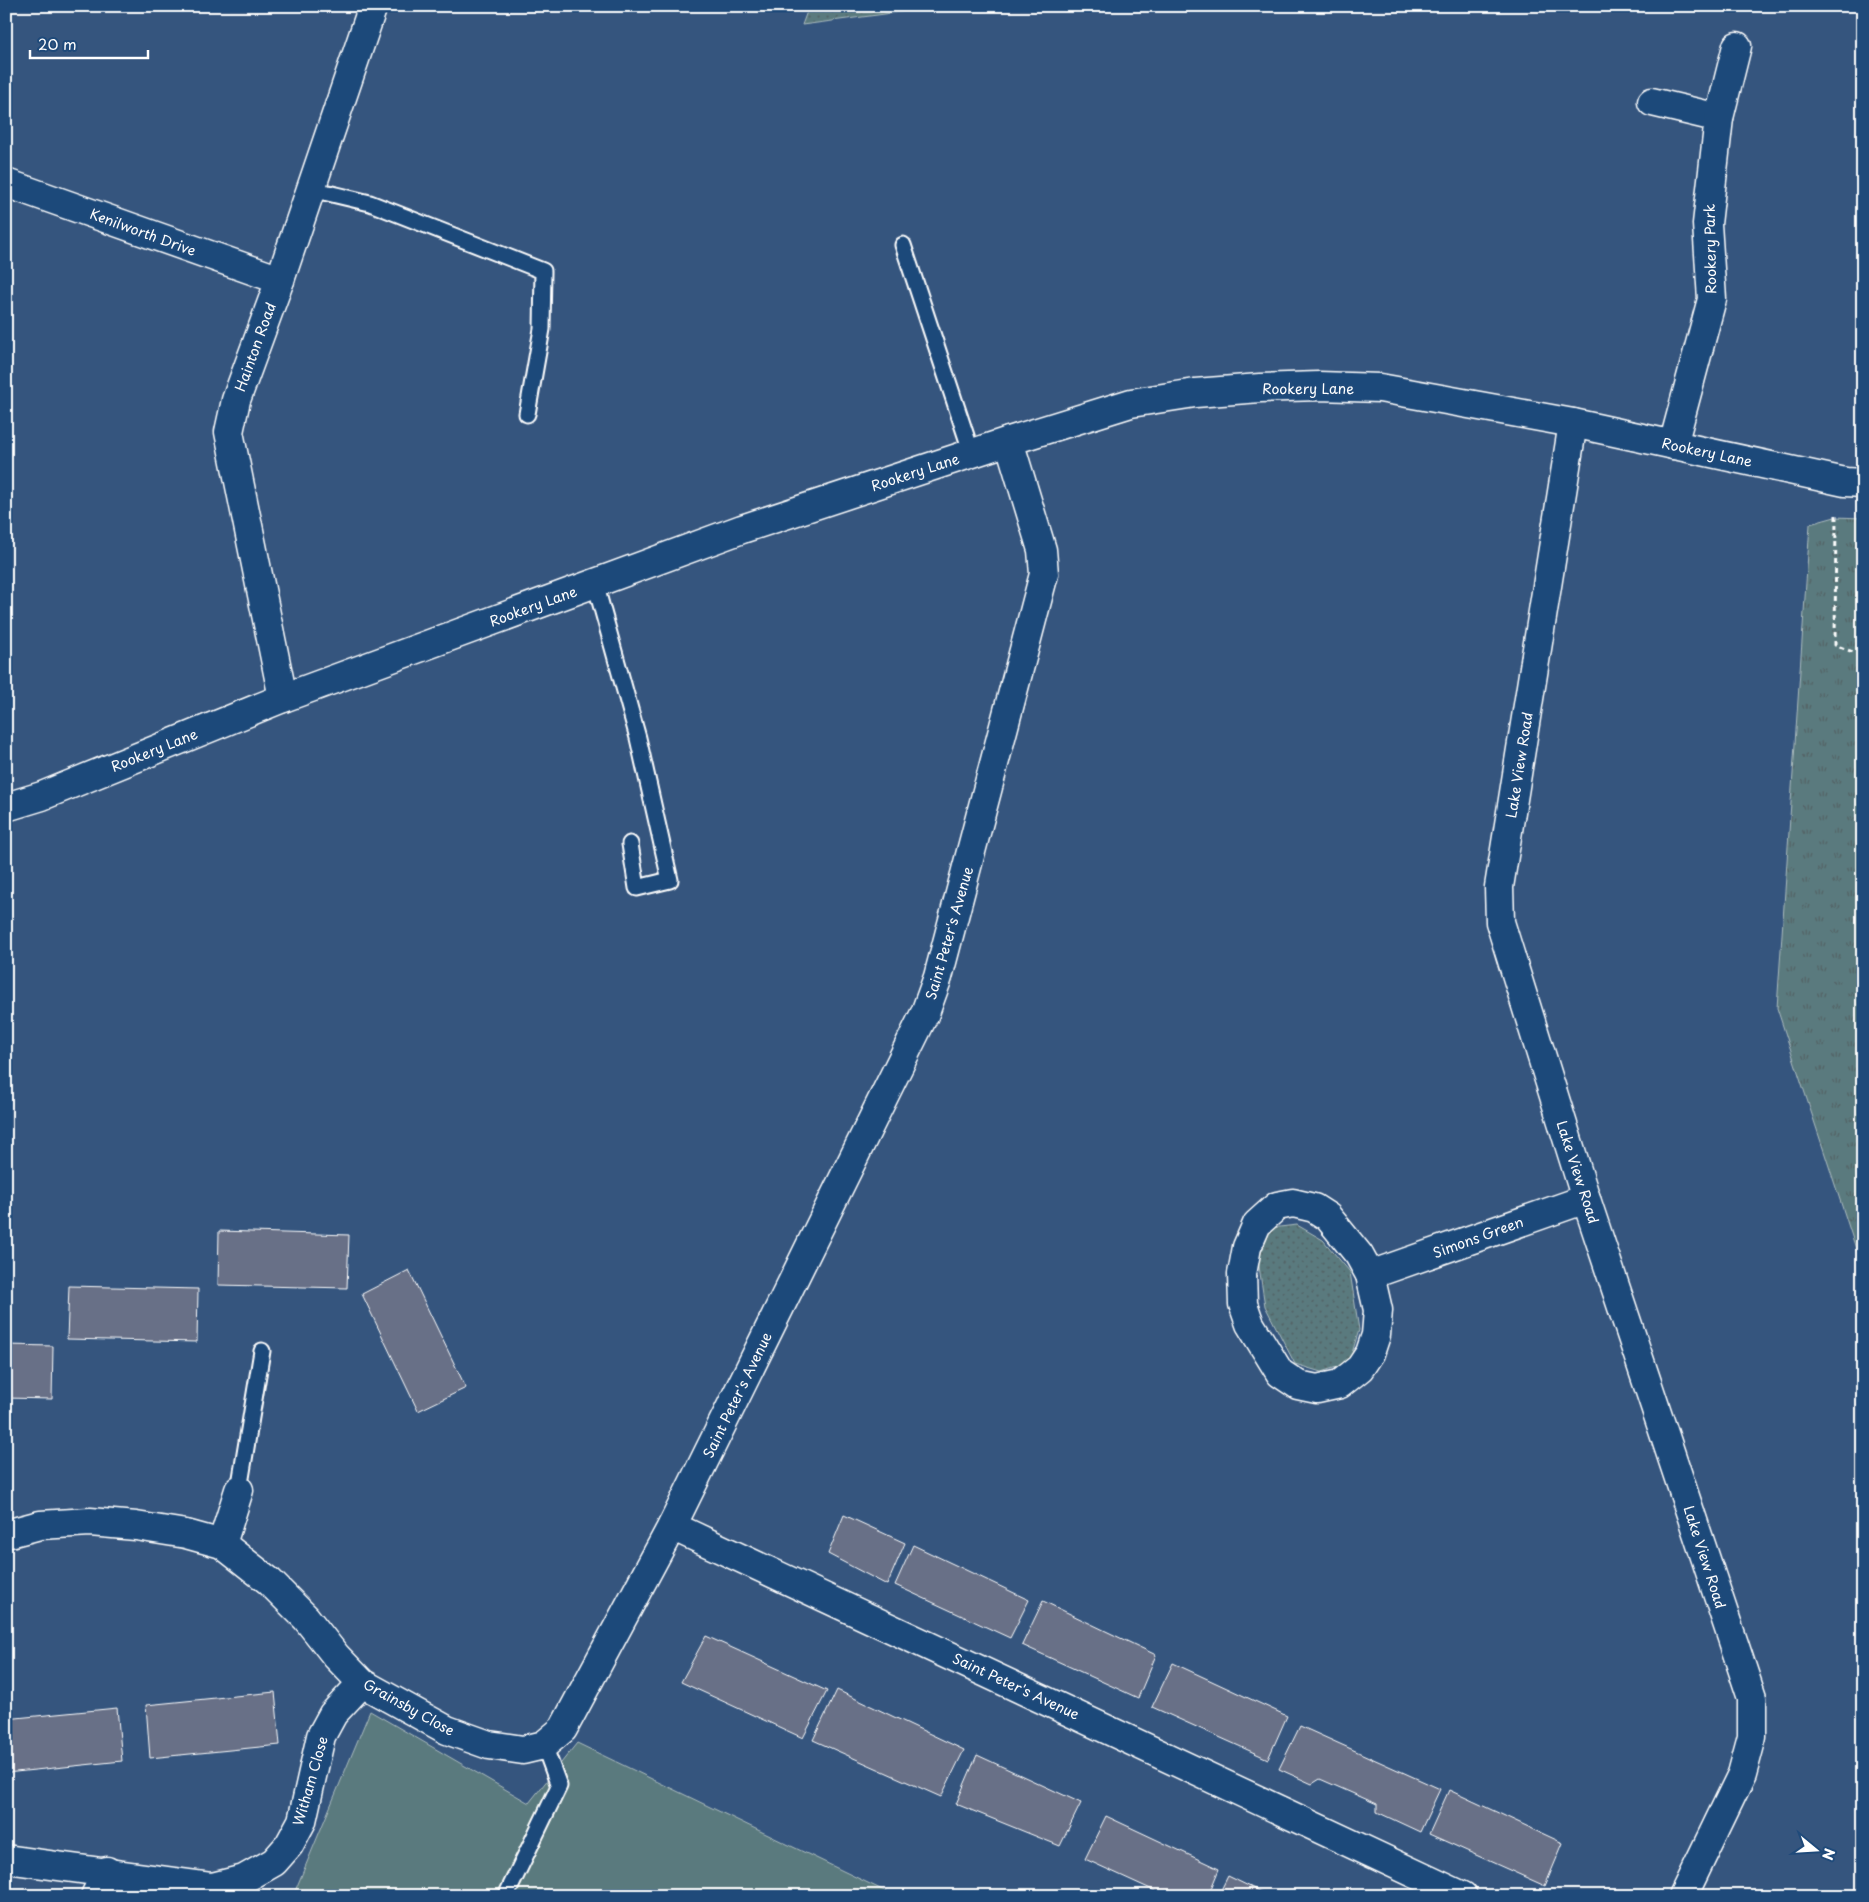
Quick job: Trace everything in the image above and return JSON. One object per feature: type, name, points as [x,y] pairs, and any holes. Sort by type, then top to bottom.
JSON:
[{"type":"street","name":"Hainton Road","points":[[283,698],[229,432],[236,400],[280,280],[373,6]]},
{"type":"street","name":"Rookery Park","points":[[1673,445],[1712,299],[1707,224],[1719,118],[1737,46]]},
{"type":"street","points":[[1652,102],[1719,118]]},
{"type":"street","name":"Kenilworth Drive","points":[[6,183],[280,280]]},
{"type":"street","name":"Rookery Lane","points":[[6,807],[42,796],[283,698],[742,529],[1009,441],[1131,404],[1195,394],[1260,388],[1319,386],[1380,388],[1573,423],[1854,482]]},
{"type":"street","name":"Lake View Road","points":[[1573,423],[1499,887],[1500,922],[1586,1198],[1752,1698],[1752,1737],[1742,1774],[1683,1896]]},
{"type":"street","name":"Saint Peter's Avenue","points":[[1009,441],[1042,550],[1044,574],[938,977],[921,1022],[672,1526],[1463,1896]]},
{"type":"street","name":"Simons Green","points":[[1370,1275],[1586,1198]]},
{"type":"street","points":[[1293,1203],[1314,1208],[1328,1217],[1359,1255],[1370,1275],[1378,1310],[1376,1335],[1370,1353],[1360,1368],[1340,1384],[1317,1389],[1298,1385],[1280,1373],[1250,1324],[1243,1304],[1242,1274],[1247,1247],[1258,1224],[1277,1206],[1293,1203]]},
{"type":"street","points":[[222,1544],[239,1490]]},
{"type":"street","name":"Grainsby Close","points":[[6,1534],[40,1525],[90,1522],[178,1532],[222,1544],[269,1581],[306,1618],[336,1656],[362,1683],[447,1730],[489,1745],[523,1750],[544,1745],[563,1729],[672,1526]]},
{"type":"street","name":"Witham Close","points":[[6,1859],[212,1887],[244,1879],[274,1862],[289,1844],[302,1821],[321,1736],[333,1714],[362,1683]]},
{"type":"street","points":[[95,1896],[107,1872]]},
{"type":"lane","points":[[311,189],[370,203],[543,271],[542,329],[527,414]]},
{"type":"lane","points":[[902,245],[972,454]]},
{"type":"lane","points":[[595,583],[638,738],[670,880],[637,888],[630,844]]},
{"type":"lane","points":[[239,1490],[262,1351]]},
{"type":"lane","points":[[506,1896],[559,1786],[544,1745]]},
{"type":"path","points":[[1854,482],[1835,517],[1835,645],[1863,656]]},
{"type":"green space","points":[[809,6],[945,6],[802,25]]},
{"type":"green space","points":[[1835,517],[1863,518],[1863,1270],[1777,1008],[1810,524]]},
{"type":"green space","points":[[1297,1225],[1323,1240],[1350,1272],[1359,1330],[1349,1363],[1321,1372],[1295,1364],[1265,1306],[1258,1260],[1271,1228]]},
{"type":"green space","points":[[370,1711],[529,1803],[577,1743],[895,1896],[293,1896]]},
{"type":"building","points":[[219,1231],[349,1235],[347,1288],[218,1285]]},
{"type":"building","points":[[409,1270],[466,1388],[418,1411],[362,1294]]},
{"type":"building","points":[[69,1286],[198,1289],[197,1342],[67,1339]]},
{"type":"building","points":[[6,1345],[53,1346],[52,1399],[6,1398]]},
{"type":"building","points":[[844,1515],[905,1543],[887,1585],[828,1554]]},
{"type":"building","points":[[913,1545],[1029,1600],[1010,1638],[895,1585]]},
{"type":"building","points":[[1043,1601],[1156,1655],[1138,1698],[1022,1645]]},
{"type":"building","points":[[706,1636],[827,1691],[803,1738],[681,1682]]},
{"type":"building","points":[[1173,1663],[1287,1716],[1268,1759],[1152,1707]]},
{"type":"building","points":[[837,1690],[964,1750],[941,1797],[813,1740]]},
{"type":"building","points":[[275,1692],[280,1745],[150,1758],[146,1705]]},
{"type":"building","points":[[117,1708],[122,1761],[6,1773],[6,1719]]},
{"type":"building","points":[[1300,1726],[1440,1789],[1420,1832],[1377,1812],[1377,1804],[1320,1779],[1312,1784],[1279,1769]]},
{"type":"building","points":[[977,1755],[1081,1803],[1060,1846],[956,1804]]},
{"type":"building","points":[[1449,1790],[1563,1843],[1545,1886],[1429,1834]]},
{"type":"building","points":[[1106,1816],[1219,1869],[1208,1896],[1166,1896],[1085,1859]]},
{"type":"building","points":[[1228,1876],[1269,1896],[1218,1896]]}]
